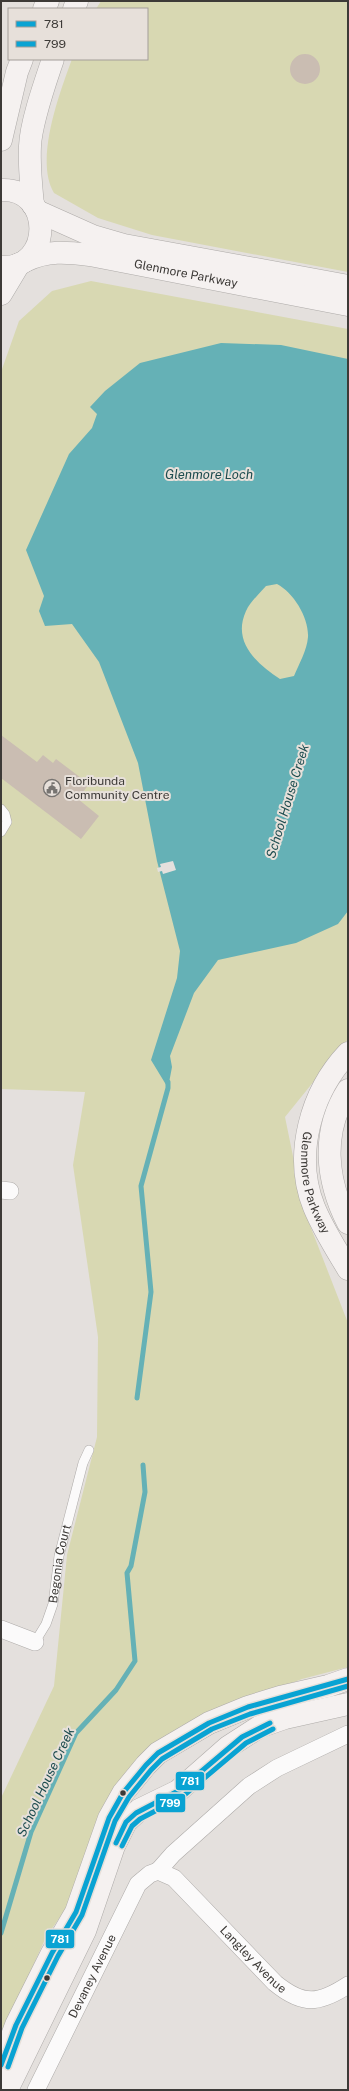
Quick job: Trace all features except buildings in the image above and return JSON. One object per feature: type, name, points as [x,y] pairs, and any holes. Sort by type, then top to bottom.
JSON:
[{"type":"main road","points":[[1,140],[17,72],[22,60]]},
{"type":"main road","points":[[1,294],[15,264],[36,248],[41,233],[41,222],[35,208],[30,176],[30,144],[40,102],[53,60]]},
{"type":"main road","name":"Glenmore Parkway","points":[[1,190],[14,192],[25,197],[35,208],[93,236],[124,245],[303,287],[348,305]]},
{"type":"main road","name":"Glenmore Parkway","points":[[15,264],[39,254],[68,252],[303,287],[348,286]]},
{"type":"main road","name":"Glenmore Parkway","points":[[348,1053],[335,1068],[322,1090],[309,1125],[306,1154],[307,1180],[314,1206],[348,1269]]},
{"type":"main road","name":"Glenmore Parkway","points":[[348,1090],[335,1120],[328,1158],[331,1181],[335,1195],[348,1223]]},
{"type":"main road","points":[[1,2065],[20,2018],[55,1947],[76,1912],[109,1818],[123,1793],[146,1765],[163,1749],[209,1723],[248,1707],[348,1679]]},
{"type":"main road","points":[[7,2090],[85,1931],[114,1846],[126,1822],[139,1810],[178,1791],[228,1747],[260,1727],[285,1718],[348,1704]]},
{"type":"street","name":"Begonia Court","points":[[1,1629],[35,1642]]},
{"type":"street","name":"Devaney Avenue","points":[[36,2090],[135,1889],[144,1879],[158,1871],[173,1854],[249,1786],[278,1768],[348,1734]]},
{"type":"street","name":"Langley Avenue","points":[[158,1871],[174,1878],[275,1983],[287,1993],[299,1999],[311,2001],[321,1999],[348,1985]]},
{"type":"lane","points":[[1,809],[6,814],[8,822],[1,832]]},
{"type":"lane","name":"Begonia Court","points":[[35,1642],[51,1612],[59,1556],[83,1463],[89,1450]]},
{"type":"green space","points":[[101,1],[348,1],[348,272],[152,235],[98,218],[54,193],[49,179],[47,163],[48,145],[51,126],[61,89],[72,60],[148,60],[148,8],[97,8]]},
{"type":"green space","points":[[91,281],[348,329],[348,1039],[285,1117],[304,1210],[348,1323],[348,1667],[302,1679],[181,1726],[128,1769],[105,1802],[65,1910],[46,1937],[1,2037],[1,1798],[54,1686],[67,1555],[97,1437],[98,1337],[73,1165],[85,1092],[1,1089],[1,372],[19,321],[52,291]]},
{"type":"water","name":"Glenmore Loch","points":[[221,343],[281,345],[348,359],[348,911],[338,924],[296,943],[218,960],[194,993],[170,1056],[172,1067],[168,1088],[151,1060],[177,978],[180,951],[157,861],[138,763],[99,662],[72,624],[45,626],[39,611],[44,596],[26,550],[69,454],[92,428],[97,414],[90,407],[105,391],[140,363]],"holes":[[[277,584],[295,600],[303,614],[308,630],[308,637],[304,652],[294,676],[280,679],[255,659],[249,651],[244,642],[242,622],[252,601],[266,586]]]},
{"type":"pier","points":[[173,861],[176,870],[163,874],[162,871],[158,872],[157,868],[161,867],[160,864]]},
{"type":"waterway","name":"School House Creek","points":[[137,1398],[151,1292],[141,1186],[168,1088],[168,1082]]},
{"type":"waterway","name":"School House Creek","points":[[1,1933],[31,1832],[76,1733],[116,1690],[135,1661],[127,1573],[131,1566],[145,1492],[143,1465]]},
{"type":"transit line","name":"781","points":[[1,2065],[16,2025],[52,1953],[76,1912],[109,1818],[123,1793],[146,1765],[158,1753],[209,1723],[248,1707],[348,1679]]},
{"type":"transit line","name":"799","points":[[8,2067],[22,2028],[58,1956],[82,1915],[115,1821],[129,1797],[151,1770],[162,1759],[212,1729],[250,1714],[348,1686]]},
{"type":"transit line","name":"781","points":[[116,1843],[126,1822],[136,1813],[178,1791],[242,1737],[270,1723]]},
{"type":"transit line","name":"799","points":[[122,1846],[132,1826],[140,1819],[182,1797],[246,1743],[273,1729]]},
{"type":"place","name":"Floribunda Community Centre","points":[[52,788]]}]
